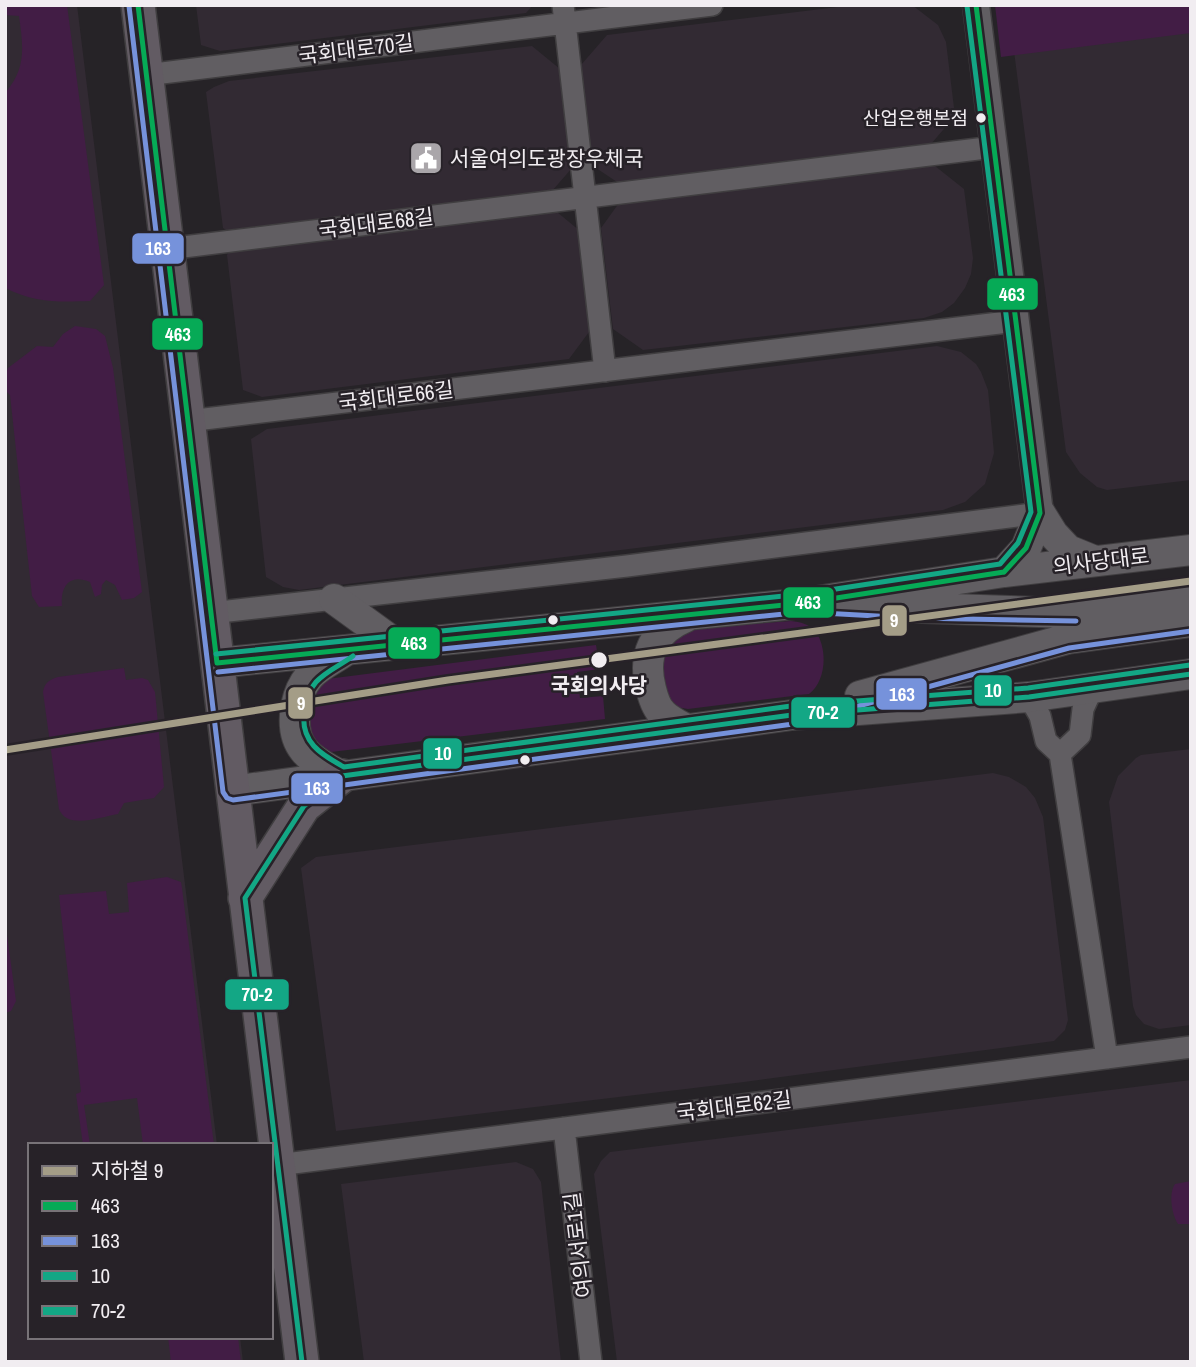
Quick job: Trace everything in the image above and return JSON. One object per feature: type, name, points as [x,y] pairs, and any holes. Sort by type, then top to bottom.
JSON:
[{"type":"main road","points":[[138,5],[302,1362]]},
{"type":"main road","points":[[1040,513],[1053,534],[1068,550],[1095,561]]},
{"type":"main road","points":[[1004,572],[1026,548],[1040,513]]},
{"type":"main road","name":"의사당대로","points":[[217,663],[804,603],[1004,572],[1191,550]]},
{"type":"main road","name":"의사당대로","points":[[804,603],[913,609],[1070,612],[1191,598]]},
{"type":"main road","points":[[334,599],[396,645]]},
{"type":"main road","points":[[686,729],[662,713],[653,698],[648,677],[649,656],[656,637],[671,624],[693,614]]},
{"type":"main road","points":[[792,715],[1067,639],[1191,622]]},
{"type":"main road","points":[[342,776],[308,755],[295,737],[293,723],[298,696],[309,676],[348,649]]},
{"type":"main road","points":[[232,791],[792,715],[1029,697],[1191,674]]},
{"type":"main road","points":[[245,898],[304,806],[342,776]]},
{"type":"street","name":"국회대로70길","points":[[146,75],[564,14],[712,5]]},
{"type":"street","points":[[211,612],[627,566],[1040,513],[976,5]]},
{"type":"street","points":[[564,14],[605,371]]},
{"type":"street","name":"국회대로68길","points":[[167,249],[994,147]]},
{"type":"street","name":"국회대로66길","points":[[188,421],[1016,321]]},
{"type":"street","points":[[1061,759],[1080,735],[1083,709],[1093,687]]},
{"type":"street","points":[[1029,697],[1040,716],[1046,741],[1061,759],[1107,1058]]},
{"type":"street","name":"국회대로62길","points":[[278,1165],[1191,1047]]},
{"type":"street","name":"여의서로1길","points":[[565,1128],[591,1362]]},
{"type":"shaded area","points":[[5,5],[77,5],[217,1143],[28,1143],[28,1339],[240,1339],[243,1362],[5,1362]]},
{"type":"shaded area","points":[[5,5],[67,5],[104,285],[90,301],[37,299],[5,288],[5,93],[17,75],[22,47],[19,16],[5,15]]},
{"type":"shaded area","points":[[196,5],[533,5],[526,13],[220,51],[201,45]]},
{"type":"shaded area","points":[[854,5],[912,5],[938,25],[946,42],[955,116],[931,144],[617,182],[593,166],[581,65],[607,35]]},
{"type":"shaded area","points":[[995,5],[1191,5],[1191,33],[1001,57]]},
{"type":"shaded area","points":[[1008,5],[1191,5],[1191,480],[1107,490],[1097,487],[1080,473],[1066,452]]},
{"type":"shaded area","points":[[532,46],[560,69],[572,168],[552,191],[226,230],[223,228],[206,92],[214,87],[229,81]]},
{"type":"shaded area","points":[[935,166],[964,189],[973,258],[971,274],[965,288],[954,303],[942,312],[924,318],[643,350],[613,329],[601,228],[619,203]]},
{"type":"shaded area","points":[[557,212],[580,231],[592,328],[569,359],[262,397],[243,390],[227,255],[229,252]]},
{"type":"shaded area","points":[[75,326],[96,329],[105,336],[113,368],[142,592],[134,598],[122,600],[115,585],[106,580],[101,594],[95,597],[90,582],[76,579],[64,588],[62,606],[39,607],[32,596],[10,395],[5,390],[5,375],[8,368],[37,346],[53,347],[63,334]]},
{"type":"shaded area","points":[[937,346],[961,352],[976,364],[981,372],[988,390],[994,453],[985,484],[965,502],[943,510],[299,590],[283,587],[266,577],[251,439],[267,429]]},
{"type":"shaded area","points":[[791,621],[814,629],[822,647],[822,673],[809,694],[688,709],[670,706],[656,666],[658,650],[687,629]]},
{"type":"shaded area","points":[[596,645],[600,669],[577,672],[580,698],[603,696],[605,719],[331,752],[318,745],[306,724],[308,701],[327,679]]},
{"type":"shaded area","points":[[124,668],[126,680],[148,680],[155,692],[164,787],[154,798],[124,803],[118,814],[76,821],[69,819],[59,809],[44,689],[48,682],[58,677]]},
{"type":"shaded area","points":[[1191,749],[1191,1025],[1159,1029],[1144,1024],[1136,1015],[1133,1006],[1109,802],[1118,776],[1136,758],[1141,755]]},
{"type":"shaded area","points":[[993,773],[1009,777],[1026,787],[1035,798],[1043,817],[1068,1020],[1065,1030],[1054,1041],[744,1082],[336,1131],[301,868],[316,857]]},
{"type":"shaded area","points":[[167,877],[181,882],[214,1143],[143,1143],[137,1098],[84,1105],[90,1143],[83,1143],[76,1094],[81,1092],[59,895],[106,891],[109,914],[129,912],[127,883]]},
{"type":"shaded area","points":[[5,920],[16,1001],[11,1011],[5,1013]]},
{"type":"shaded area","points":[[1191,1080],[1191,1362],[617,1362],[594,1174],[610,1152]]},
{"type":"shaded area","points":[[516,1162],[533,1169],[541,1182],[561,1362],[364,1362],[341,1184]]},
{"type":"shaded area","points":[[1191,1181],[1191,1224],[1178,1224],[1172,1204],[1173,1188],[1175,1184]]},
{"type":"shaded area","points":[[168,1339],[238,1339],[241,1362],[171,1362]]},
{"type":"metro line","name":"9","points":[[5,750],[448,680],[1191,581]]},
{"type":"transit line","name":"463","points":[[138,5],[217,663]]},
{"type":"transit line","name":"463","points":[[976,5],[1040,513],[1026,548],[1004,572]]},
{"type":"transit line","name":"163","points":[[129,6],[223,792],[227,798],[233,800],[793,724],[1069,648],[1191,631]]},
{"type":"transit line","name":"10","points":[[216,654],[803,594],[1000,564],[1018,543],[1031,512],[967,6]]},
{"type":"transit line","name":"463","points":[[217,663],[804,603],[1004,572]]},
{"type":"transit line","name":"163","points":[[218,672],[804,612],[913,618],[1076,621]]},
{"type":"transit line","name":"10","points":[[353,656],[316,682],[308,696],[304,713],[306,732],[314,746],[344,767],[791,706],[1028,688],[1190,665]]},
{"type":"transit line","name":"70-2","points":[[302,1362],[245,898],[304,806],[342,776],[792,715],[1029,697],[1191,674]]},
{"type":"place","name":"산업은행본점","points":[[981,118]]},
{"type":"place","name":"서울여의도광장우체국","points":[[426,158]]},
{"type":"place","name":"국회의사당","points":[[599,660]]}]
